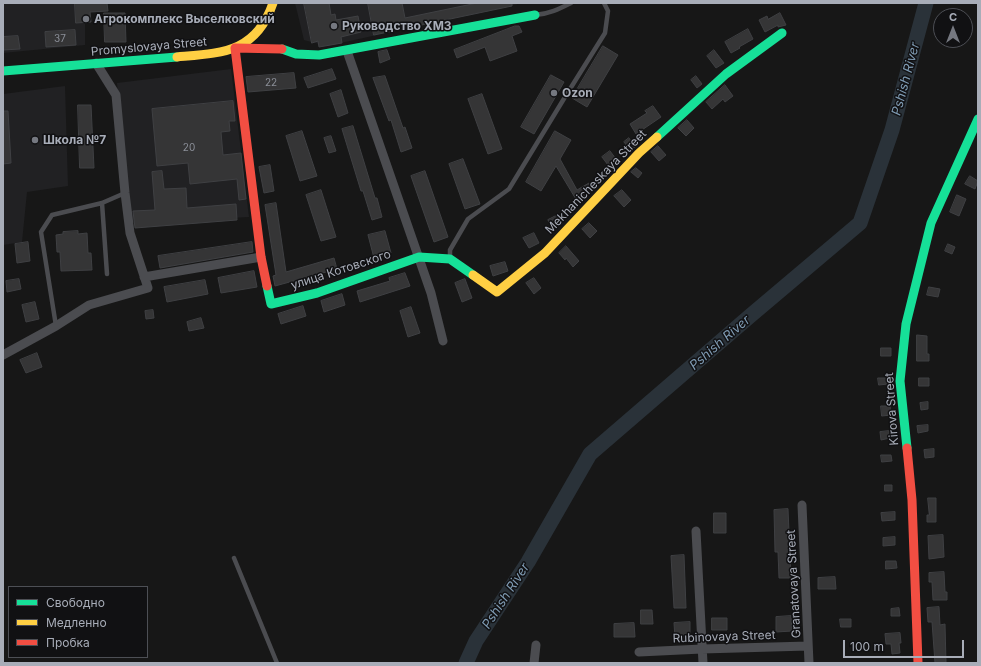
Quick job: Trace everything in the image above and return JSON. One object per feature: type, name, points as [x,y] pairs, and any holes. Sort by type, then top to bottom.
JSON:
[{"type":"street","name":"Promyslovaya Street","points":[[3,71],[215,54],[235,48],[255,34],[271,12],[273,3]]},
{"type":"street","points":[[144,277],[261,257],[235,48],[282,49],[296,54],[319,55],[347,51],[535,14]]},
{"type":"street","name":"Mekhanicheskaya Street","points":[[450,259],[497,292],[546,252],[638,153],[726,74],[782,33]]},
{"type":"street","points":[[347,51],[431,293],[443,341]]},
{"type":"street","points":[[3,355],[56,326],[89,305],[148,288],[130,233],[116,95],[96,63]]},
{"type":"street","name":"Kirova Street","points":[[918,663],[912,500],[900,381],[906,324],[931,223],[978,119]]},
{"type":"street","name":"улица Котовского","points":[[261,257],[271,304],[317,293],[418,258]]},
{"type":"street","points":[[418,258],[450,259]]},
{"type":"street","name":"Granatovaya Street","points":[[802,505],[809,663]]},
{"type":"street","points":[[696,531],[703,663]]},
{"type":"street","points":[[534,663],[536,645]]},
{"type":"street","name":"Rubinovaya Street","points":[[640,652],[808,646]]},
{"type":"lane","points":[[535,14],[554,12],[571,3]]},
{"type":"lane","points":[[450,259],[450,250],[468,219],[509,189],[564,97],[605,33],[608,11],[604,3]]},
{"type":"lane","points":[[56,326],[41,232],[52,215],[102,203],[125,193]]},
{"type":"lane","points":[[102,203],[107,274]]},
{"type":"lane","points":[[234,558],[277,663]]},
{"type":"shaded area","points":[[3,3],[86,3],[87,24],[85,24],[85,45],[3,53]]},
{"type":"shaded area","points":[[295,3],[522,3],[327,46],[304,40]]},
{"type":"shaded area","points":[[231,69],[249,217],[130,223],[117,83]]},
{"type":"shaded area","name":"Школа №7","points":[[65,86],[68,186],[27,192],[22,242],[3,245],[3,94]]},
{"type":"building","points":[[75,3],[107,3],[108,11],[90,12],[91,22],[76,23]]},
{"type":"building","name":"Руководство ХМЗ","points":[[304,3],[329,3],[331,15],[335,14],[336,20],[358,16],[361,32],[341,37],[342,43],[319,47],[318,41],[312,43]]},
{"type":"building","points":[[368,3],[402,3],[405,18],[477,3],[512,3],[512,6],[374,35]]},
{"type":"building","points":[[104,13],[125,13],[126,42],[105,42]]},
{"type":"building","points":[[780,13],[786,25],[778,27],[778,25],[765,32],[759,20],[767,16],[768,19]]},
{"type":"building","points":[[515,26],[519,26],[522,32],[512,36],[517,51],[490,61],[485,47],[457,58],[454,50]]},
{"type":"building","points":[[748,29],[753,39],[731,53],[725,42]]},
{"type":"building","points":[[75,30],[76,45],[46,47],[45,32]]},
{"type":"building","points":[[18,36],[20,49],[3,50],[3,37]]},
{"type":"building","points":[[603,46],[618,55],[587,107],[572,98]]},
{"type":"building","points":[[387,50],[390,59],[380,63],[378,52]]},
{"type":"building","points":[[714,50],[724,63],[716,68],[707,56]]},
{"type":"building","points":[[332,69],[336,79],[308,88],[304,78]]},
{"type":"building","points":[[294,73],[296,88],[248,92],[246,77]]},
{"type":"building","points":[[551,75],[564,82],[534,134],[521,127]]},
{"type":"building","points":[[385,76],[403,128],[405,127],[412,148],[401,152],[391,120],[389,121],[373,78]]},
{"type":"building","points":[[696,76],[702,84],[697,88],[691,80]]},
{"type":"building","points":[[725,85],[733,96],[725,102],[723,99],[712,109],[706,102]]},
{"type":"building","points":[[341,90],[348,113],[338,117],[330,94]]},
{"type":"building","points":[[482,94],[502,149],[488,154],[468,99]]},
{"type":"building","points":[[233,101],[235,121],[229,121],[230,131],[221,132],[223,155],[241,153],[246,199],[239,200],[237,179],[190,184],[188,163],[157,166],[152,109]]},
{"type":"building","points":[[78,105],[91,105],[94,168],[80,168]]},
{"type":"building","points":[[653,106],[661,117],[636,134],[630,124],[647,113],[645,111]]},
{"type":"building","points":[[3,111],[8,111],[11,163],[3,164]]},
{"type":"building","points":[[687,120],[694,128],[686,136],[678,128]]},
{"type":"building","points":[[353,126],[382,217],[372,220],[363,191],[361,191],[342,129]]},
{"type":"building","points":[[302,131],[317,176],[300,181],[286,136]]},
{"type":"building","points":[[555,131],[571,140],[560,159],[577,190],[589,183],[594,190],[577,201],[556,166],[541,191],[526,182]]},
{"type":"building","points":[[331,136],[336,151],[329,153],[324,138]]},
{"type":"building","points":[[629,138],[635,147],[630,150],[624,142]]},
{"type":"building","points":[[658,146],[666,155],[659,161],[651,152]]},
{"type":"building","points":[[610,151],[619,163],[611,169],[602,157]]},
{"type":"building","points":[[463,159],[480,204],[465,209],[449,164]]},
{"type":"building","points":[[270,165],[274,191],[264,193],[259,167]]},
{"type":"building","points":[[636,168],[642,173],[638,178],[631,172]]},
{"type":"building","points":[[162,171],[164,189],[186,188],[187,208],[236,204],[237,220],[135,228],[133,211],[155,210],[152,172]]},
{"type":"building","points":[[425,171],[448,237],[434,242],[411,176]]},
{"type":"building","points":[[970,176],[978,181],[975,189],[965,184]]},
{"type":"building","points":[[321,190],[336,237],[321,241],[306,195]]},
{"type":"building","points":[[622,190],[631,200],[624,207],[614,196]]},
{"type":"building","points":[[957,195],[966,199],[959,216],[950,212]]},
{"type":"building","points":[[276,203],[286,272],[334,258],[337,269],[275,286],[273,276],[276,275],[265,205]]},
{"type":"building","points":[[558,215],[562,224],[552,229],[548,220]]},
{"type":"building","points":[[589,223],[597,231],[590,238],[582,229]]},
{"type":"building","points":[[78,231],[78,234],[87,233],[88,253],[91,253],[92,270],[61,271],[60,252],[57,252],[56,235],[63,234],[63,232]]},
{"type":"building","points":[[385,231],[391,253],[374,258],[368,235]]},
{"type":"building","points":[[534,233],[539,243],[529,248],[523,238]]},
{"type":"building","points":[[28,242],[30,261],[17,263],[15,244]]},
{"type":"building","points":[[252,242],[253,252],[160,268],[158,256]]},
{"type":"building","points":[[948,244],[955,247],[952,254],[945,251]]},
{"type":"building","points":[[566,246],[579,261],[573,267],[566,258],[565,260],[559,253]]},
{"type":"building","points":[[505,262],[508,271],[493,276],[490,266]]},
{"type":"building","points":[[254,271],[257,287],[221,293],[218,278]]},
{"type":"building","points":[[405,273],[410,286],[360,302],[357,291],[390,281],[389,278]]},
{"type":"building","points":[[534,278],[541,288],[534,294],[526,283]]},
{"type":"building","points":[[19,279],[21,289],[7,292],[6,281]]},
{"type":"building","points":[[465,279],[472,298],[462,302],[455,283]]},
{"type":"building","points":[[205,280],[208,294],[167,302],[164,287]]},
{"type":"building","points":[[929,287],[940,289],[938,297],[927,295]]},
{"type":"building","points":[[342,294],[345,305],[324,312],[321,301]]},
{"type":"building","points":[[35,302],[39,319],[26,322],[22,305]]},
{"type":"building","points":[[303,306],[306,316],[281,324],[278,314]]},
{"type":"building","points":[[411,307],[420,333],[408,337],[400,311]]},
{"type":"building","points":[[153,310],[154,318],[146,319],[145,311]]},
{"type":"building","points":[[201,318],[204,328],[189,331],[187,322]]},
{"type":"building","points":[[917,335],[927,336],[927,354],[929,354],[929,361],[917,361]]},
{"type":"building","points":[[881,348],[891,348],[891,356],[881,356]]},
{"type":"building","points":[[37,353],[42,367],[26,373],[20,360]]},
{"type":"building","points":[[878,378],[887,378],[888,384],[879,385]]},
{"type":"building","points":[[919,378],[929,378],[929,386],[919,386]]},
{"type":"building","points":[[928,402],[928,409],[921,410],[920,403]]},
{"type":"building","points":[[881,406],[890,406],[891,415],[882,416]]},
{"type":"building","points":[[928,425],[928,431],[918,433],[917,426]]},
{"type":"building","points":[[889,431],[890,438],[881,440],[880,432]]},
{"type":"building","points":[[934,449],[934,457],[925,458],[924,450]]},
{"type":"building","points":[[881,455],[891,455],[892,461],[882,462]]},
{"type":"building","points":[[885,485],[892,485],[892,491],[885,491]]},
{"type":"building","points":[[928,498],[936,498],[936,522],[927,522],[927,515],[929,515]]},
{"type":"building","points":[[788,509],[791,578],[779,578],[778,552],[775,552],[774,510]]},
{"type":"building","points":[[895,512],[895,520],[882,521],[881,513]]},
{"type":"building","points":[[714,513],[726,513],[726,533],[714,533]]},
{"type":"building","points":[[943,535],[944,557],[929,559],[928,536]]},
{"type":"building","points":[[895,537],[895,545],[883,546],[883,538]]},
{"type":"building","points":[[684,555],[686,608],[674,608],[671,556]]},
{"type":"building","points":[[886,561],[896,561],[897,568],[886,569]]},
{"type":"building","points":[[944,572],[947,600],[933,600],[932,582],[929,582],[929,573]]},
{"type":"building","points":[[835,577],[836,589],[818,589],[818,578]]},
{"type":"building","points":[[939,607],[940,625],[945,624],[946,663],[935,663],[932,622],[928,622],[927,608]]},
{"type":"building","points":[[899,608],[900,616],[891,616],[891,609]]},
{"type":"building","points":[[641,610],[652,610],[653,624],[641,624]]},
{"type":"building","points":[[791,616],[792,631],[776,632],[776,617]]},
{"type":"building","points":[[712,618],[727,618],[727,630],[712,630]]},
{"type":"building","points":[[840,619],[851,619],[851,627],[841,627]]},
{"type":"building","points":[[690,622],[690,637],[675,638],[674,623]]},
{"type":"building","points":[[634,623],[635,637],[614,637],[614,624]]},
{"type":"building","points":[[900,633],[900,653],[892,654],[891,644],[886,644],[885,634]]},
{"type":"waterway","name":"Pshish River","points":[[466,663],[476,641],[528,562],[590,454],[860,223],[892,130],[926,3]]},
{"type":"traffic: fast","points":[[282,49],[296,54],[319,55],[535,15]]},
{"type":"traffic: fast","points":[[657,137],[726,74],[782,33]]},
{"type":"traffic: fast","points":[[3,71],[177,57]]},
{"type":"traffic: fast","points":[[907,448],[900,381],[906,324],[931,223],[978,119]]},
{"type":"traffic: fast","points":[[267,286],[271,304],[317,293],[419,257],[450,259],[473,275]]},
{"type":"traffic: slow","points":[[177,57],[223,51],[236,47],[247,41],[257,32],[266,20],[273,3]]},
{"type":"traffic: slow","points":[[473,275],[497,292],[545,253],[639,153],[657,137]]},
{"type":"traffic: jam","points":[[267,286],[261,257],[235,48],[282,49]]},
{"type":"traffic: jam","points":[[907,448],[912,500],[918,663]]},
{"type":"place","name":"Агрокомплекс Выселковский","points":[[86,19]]},
{"type":"place","name":"Руководство ХМЗ","points":[[334,26]]},
{"type":"place","name":"Ozon","points":[[554,93]]},
{"type":"place","name":"Школа №7","points":[[35,140]]}]
